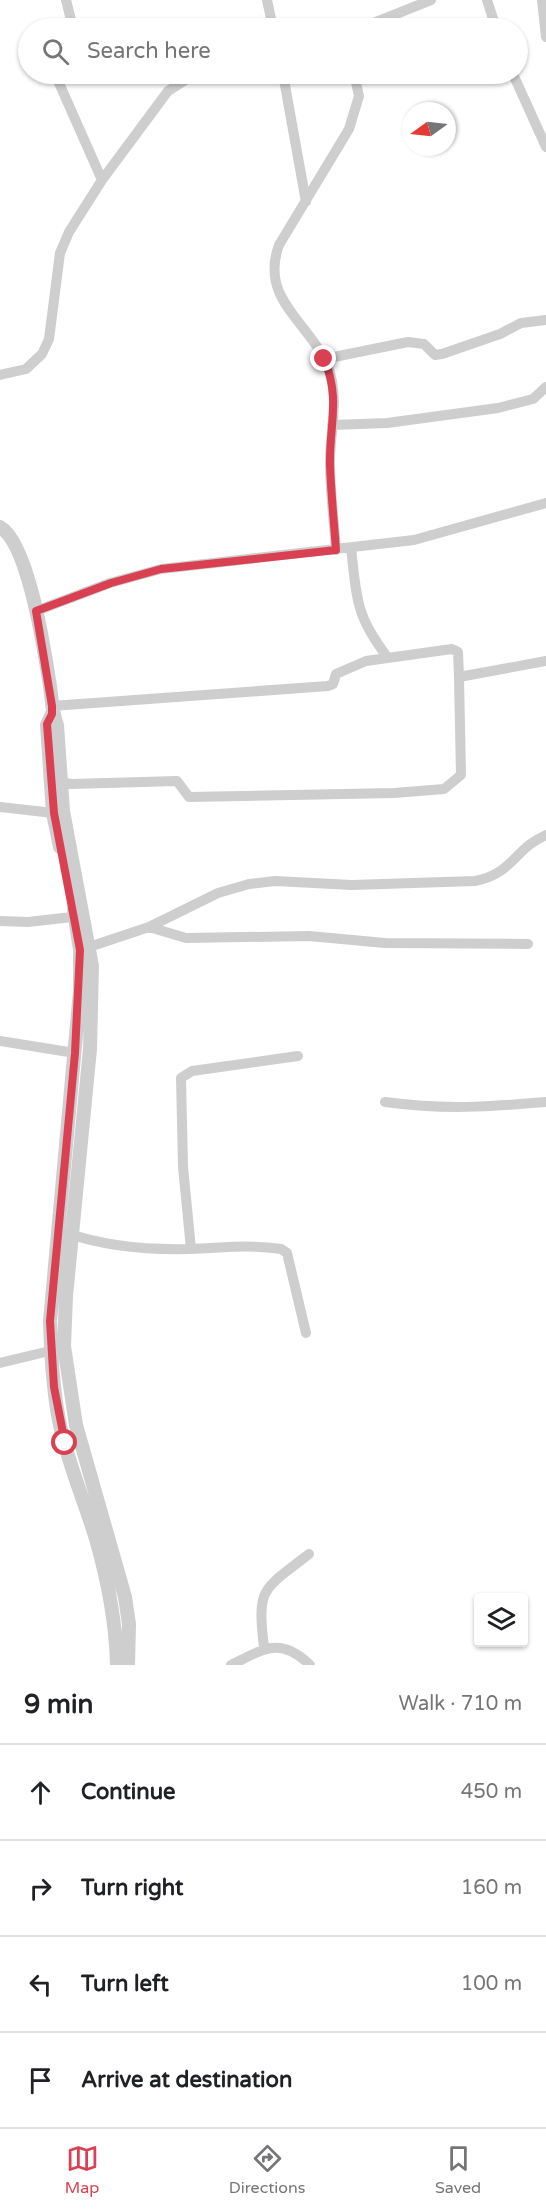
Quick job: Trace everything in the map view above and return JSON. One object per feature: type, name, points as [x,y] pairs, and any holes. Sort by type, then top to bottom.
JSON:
[{"type":"street","points":[[66,0],[70,18]]},
{"type":"street","points":[[268,0],[271,18]]},
{"type":"street","points":[[386,18],[431,0]]},
{"type":"street","points":[[487,0],[493,18]]},
{"type":"street","points":[[542,0],[546,37]]},
{"type":"street","points":[[59,84],[102,180]]},
{"type":"street","points":[[0,375],[26,369],[42,354],[49,339],[60,253],[69,232],[102,180],[168,91],[179,84]]},
{"type":"street","points":[[285,84],[306,202]]},
{"type":"street","points":[[336,550],[330,465],[335,407],[334,388],[324,359],[285,303],[274,282],[273,262],[279,245],[349,129],[358,107],[359,96],[356,84]]},
{"type":"street","points":[[518,84],[546,147]]},
{"type":"street","points":[[324,359],[408,342],[424,344],[435,355],[442,354],[500,334],[521,323],[546,320]]},
{"type":"street","points":[[332,425],[387,423],[498,408],[533,399],[546,387]]},
{"type":"street","points":[[36,611],[111,583],[161,569],[414,540],[546,504]]},
{"type":"street","points":[[0,527],[16,545],[36,611],[52,710],[57,725],[57,781],[54,813],[80,916]]},
{"type":"street","points":[[351,548],[358,610],[388,658]]},
{"type":"street","points":[[52,710],[328,686],[333,684],[336,674],[348,667],[388,658],[452,650],[458,652],[461,775],[444,789],[394,794],[189,797],[177,781],[57,781]]},
{"type":"street","points":[[459,677],[546,661]]},
{"type":"street","points":[[57,781],[85,949],[90,1049],[73,1235],[58,1349],[63,1437],[106,1575],[114,1610],[117,1665]]},
{"type":"street","points":[[0,807],[54,813]]},
{"type":"street","points":[[85,949],[149,927],[218,893],[249,884],[275,881],[352,885],[475,881],[492,878],[506,869],[536,839],[546,835]]},
{"type":"street","points":[[0,921],[28,922],[80,916]]},
{"type":"street","points":[[149,927],[186,938],[309,936],[385,943],[528,944]]},
{"type":"street","points":[[85,949],[50,1321],[78,1432],[125,1597],[129,1624],[128,1665]]},
{"type":"street","points":[[0,1041],[75,1053]]},
{"type":"street","points":[[191,1249],[183,1167],[181,1078],[192,1071],[298,1056]]},
{"type":"street","points":[[385,1102],[457,1109],[546,1102]]},
{"type":"street","points":[[59,1230],[120,1247],[191,1249],[227,1245],[276,1249],[287,1253],[306,1333]]},
{"type":"street","points":[[0,1363],[58,1349]]},
{"type":"street","points":[[63,1437],[78,1432]]},
{"type":"street","points":[[264,1648],[260,1613],[262,1596],[273,1582],[309,1554]]},
{"type":"street","points":[[231,1665],[264,1648],[285,1647],[310,1665]]},
{"type":"route","points":[[65,1443],[54,1387],[50,1321],[56,1279],[80,992],[80,950],[54,813],[47,724],[52,714],[50,682],[36,611],[111,583],[161,569],[336,550],[330,465],[330,436],[335,407],[334,388],[324,359]]}]
